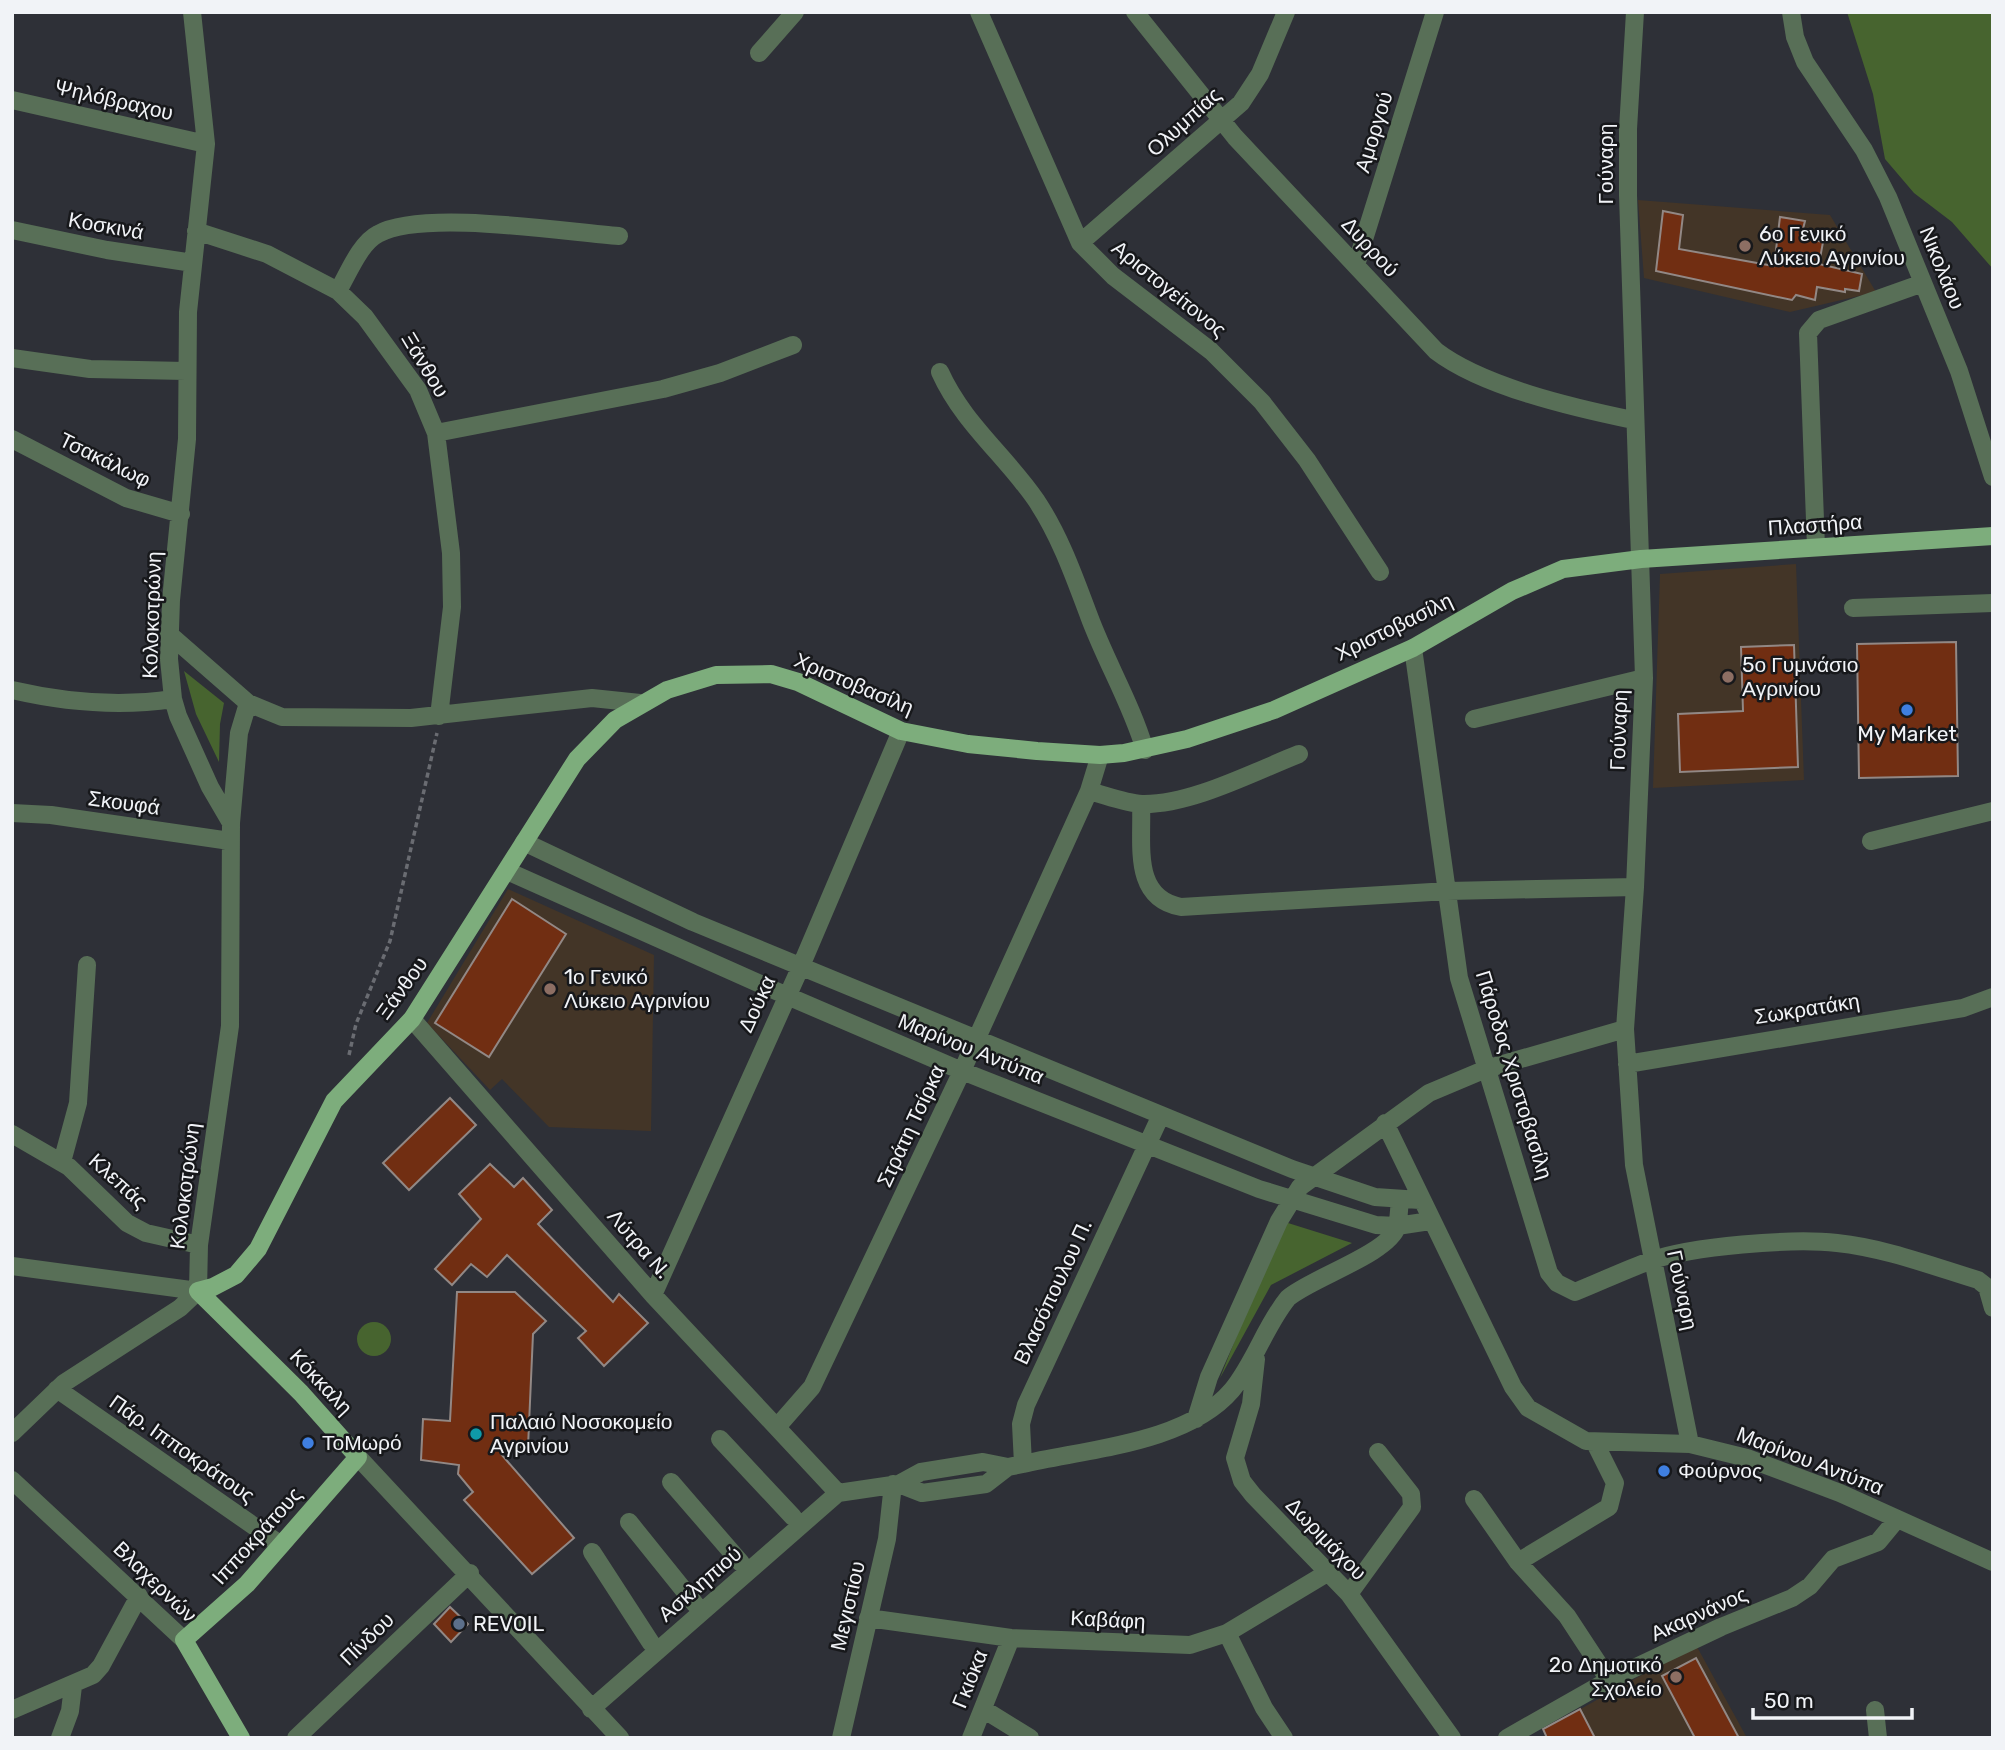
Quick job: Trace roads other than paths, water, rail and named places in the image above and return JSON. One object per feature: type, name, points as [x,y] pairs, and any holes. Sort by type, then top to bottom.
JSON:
[{"type":"main road","name":"Πλαστήρα","points":[[1641,559],[1993,536]]},
{"type":"main road","name":"Χριστοβασίλη","points":[[640,703],[667,690],[716,675],[758,673],[798,682],[901,731],[968,744],[1100,755],[1144,750],[1274,710],[1413,648],[1538,577],[1563,569],[1641,559]]},
{"type":"main road","name":"Ξάνθου","points":[[198,1291],[225,1282],[252,1256],[329,1109],[350,1082],[412,1019],[577,759],[615,720],[640,703]]},
{"type":"main road","name":"Κόκκαλη","points":[[198,1291],[301,1393],[358,1457]]},
{"type":"main road","name":"Ιπποκράτους","points":[[184,1640],[236,1595],[358,1457]]},
{"type":"main road","name":"Βλαχερνών","points":[[184,1640],[240,1738]]},
{"type":"street","points":[[759,53],[795,12]]},
{"type":"street","name":"Αριστογείτονος","points":[[979,12],[1080,243],[1113,276],[1211,351],[1256,396],[1307,460],[1380,572]]},
{"type":"street","name":"Δυρρού","points":[[1135,12],[1222,121],[1436,351],[1454,365],[1591,411],[1633,420]]},
{"type":"street","name":"Ολυμπίας","points":[[1080,243],[1241,103],[1255,82],[1286,12]]},
{"type":"street","name":"Αμοργού","points":[[1356,265],[1435,12]]},
{"type":"street","name":"Γούναρη","points":[[1635,12],[1628,129],[1633,420],[1644,678],[1636,887],[1625,1029],[1634,1165],[1690,1444]]},
{"type":"street","name":"Νικολάου","points":[[1791,12],[1795,37],[1805,62],[1864,150],[1888,197],[1959,371],[1993,477]]},
{"type":"street","name":"Κολοκοτρώνη","points":[[186,13],[206,144],[193,263],[186,371],[187,439],[169,635],[173,699],[230,832],[230,1026],[199,1245],[198,1291]]},
{"type":"street","name":"Ψηλόβραχου","points":[[12,100],[206,144]]},
{"type":"street","points":[[338,291],[373,238],[415,223],[452,223],[619,236]]},
{"type":"street","name":"Κοσκινά","points":[[12,230],[107,250],[193,263]]},
{"type":"street","name":"Ξάνθου","points":[[196,231],[267,254],[338,291],[365,317],[418,390],[436,433],[452,583],[439,716]]},
{"type":"street","points":[[1816,547],[1808,333],[1819,320],[1923,283]]},
{"type":"street","points":[[436,433],[663,389],[720,373],[793,345]]},
{"type":"street","points":[[12,358],[90,369],[186,371]]},
{"type":"street","points":[[940,372],[968,421],[1013,470],[1051,526],[1070,562],[1089,617],[1131,708],[1144,750]]},
{"type":"street","name":"Τσακάλωφ","points":[[12,439],[126,498],[181,514]]},
{"type":"street","points":[[1853,608],[1993,603]]},
{"type":"street","points":[[169,635],[248,704],[282,717],[369,719],[439,716],[569,699],[617,699],[640,703]]},
{"type":"street","name":"Πάροδος Χριστοβασίλη","points":[[1413,648],[1459,978],[1549,1273],[1557,1283],[1576,1292],[1652,1260],[1723,1247],[1835,1243],[1884,1252],[1978,1280],[1987,1287],[1993,1308]]},
{"type":"street","points":[[1474,719],[1644,678]]},
{"type":"street","points":[[12,690],[75,701],[118,703],[173,699]]},
{"type":"street","points":[[230,832],[236,750],[248,704]]},
{"type":"street","name":"Δούκα","points":[[653,1295],[785,995],[801,966],[901,731]]},
{"type":"street","points":[[1089,791],[1141,804],[1196,793],[1299,754]]},
{"type":"street","name":"Στράτη Τσίρκα","points":[[777,1427],[812,1387],[978,1037],[1089,791],[1100,755]]},
{"type":"street","points":[[1141,804],[1143,869],[1147,886],[1155,897],[1167,904],[1206,905],[1448,891],[1636,887]]},
{"type":"street","points":[[1871,841],[1993,811]]},
{"type":"street","name":"Σκουφά","points":[[12,813],[230,832]]},
{"type":"street","name":"Μαρίνου Αντύπα","points":[[524,842],[670,911],[1313,1176],[1375,1197],[1420,1200]]},
{"type":"street","name":"Μαρίνου Αντύπα","points":[[508,871],[962,1071],[1146,1144],[1291,1199],[1369,1223],[1397,1226],[1430,1221]]},
{"type":"street","points":[[657,938],[670,911]]},
{"type":"street","points":[[62,1162],[78,1103],[87,965]]},
{"type":"street","name":"Σωκρατάκη","points":[[1627,1064],[1963,1009],[1993,997]]},
{"type":"street","name":"Λύτρα Ν.","points":[[412,1019],[653,1295],[838,1493]]},
{"type":"street","points":[[1196,1419],[1209,1377],[1291,1199],[1313,1176],[1429,1093],[1486,1069],[1625,1029]]},
{"type":"street","name":"Βλασόπουλου Π.","points":[[1016,1465],[1026,1405],[1161,1115]]},
{"type":"street","name":"Μαρίνου Αντύπα","points":[[1385,1123],[1430,1221],[1522,1403],[1565,1432],[1595,1443],[1690,1444],[1747,1458],[1840,1493],[1988,1556]]},
{"type":"street","name":"Κλεπάς","points":[[12,1134],[62,1162],[127,1223],[146,1233],[199,1245]]},
{"type":"street","points":[[838,1493],[896,1484],[921,1472],[983,1462],[1016,1465],[1163,1433],[1196,1419],[1232,1390],[1256,1353],[1272,1320],[1288,1298],[1376,1248],[1393,1234],[1397,1226],[1400,1199]]},
{"type":"street","points":[[12,1266],[198,1291]]},
{"type":"street","points":[[12,1433],[57,1389],[104,1354],[180,1308],[198,1291]]},
{"type":"street","name":"Δωριμάχου","points":[[1256,1353],[1251,1404],[1236,1458],[1237,1467],[1253,1495],[1349,1594],[1452,1738]]},
{"type":"street","name":"Πάρ. Ιπποκράτους","points":[[57,1389],[281,1545]]},
{"type":"street","points":[[720,1439],[793,1517]]},
{"type":"street","points":[[1518,1562],[1609,1507],[1615,1493],[1615,1483],[1595,1443]]},
{"type":"street","points":[[1349,1594],[1412,1507],[1411,1494],[1378,1452]]},
{"type":"street","name":"Κόκκαλη","points":[[358,1457],[470,1573],[620,1738]]},
{"type":"street","name":"Βλαχερνών","points":[[12,1480],[184,1640]]},
{"type":"street","points":[[671,1482],[741,1563]]},
{"type":"street","name":"Μεγιστίου","points":[[841,1738],[887,1539],[896,1484]]},
{"type":"street","name":"Ασκληπιού","points":[[592,1709],[838,1493]]},
{"type":"street","points":[[1474,1499],[1518,1562],[1567,1616],[1609,1680]]},
{"type":"street","name":"Ακαρνάνος","points":[[1507,1738],[1609,1680],[1721,1627],[1792,1598],[1810,1586],[1833,1559],[1878,1542],[1897,1519]]},
{"type":"street","points":[[629,1522],[695,1604]]},
{"type":"street","points":[[592,1552],[652,1643]]},
{"type":"street","name":"Πίνδου","points":[[296,1738],[470,1573]]},
{"type":"street","name":"Καβάφη","points":[[868,1618],[1012,1638],[1175,1646],[1206,1641],[1227,1633],[1327,1573]]},
{"type":"street","points":[[12,1710],[73,1686],[93,1675],[101,1666],[139,1596]]},
{"type":"street","points":[[1227,1633],[1264,1709],[1284,1738]]},
{"type":"street","name":"Γκιόκα","points":[[971,1738],[1012,1638]]},
{"type":"street","points":[[60,1738],[70,1711],[73,1686]]},
{"type":"street","points":[[983,1709],[1030,1738]]},
{"type":"street","points":[[1875,1710],[1878,1738]]},
{"type":"place","name":"6ο Γενικό Λύκειο Αγρινίου","points":[[1745,246]]},
{"type":"place","name":"5ο Γυμνάσιο Αγρινίου","points":[[1728,677]]},
{"type":"place","name":"My Market","points":[[1907,710]]},
{"type":"place","name":"1ο Γενικό Λύκειο Αγρινίου","points":[[550,989]]},
{"type":"place","name":"Παλαιό Νοσοκομείο Αγρινίου","points":[[476,1434]]},
{"type":"place","name":"ΤοΜωρό","points":[[308,1443]]},
{"type":"place","name":"Φούρνος","points":[[1664,1471]]},
{"type":"place","name":"REVOIL","points":[[459,1624]]},
{"type":"place","name":"2ο Δημοτικό Σχολείο","points":[[1676,1677]]}]
